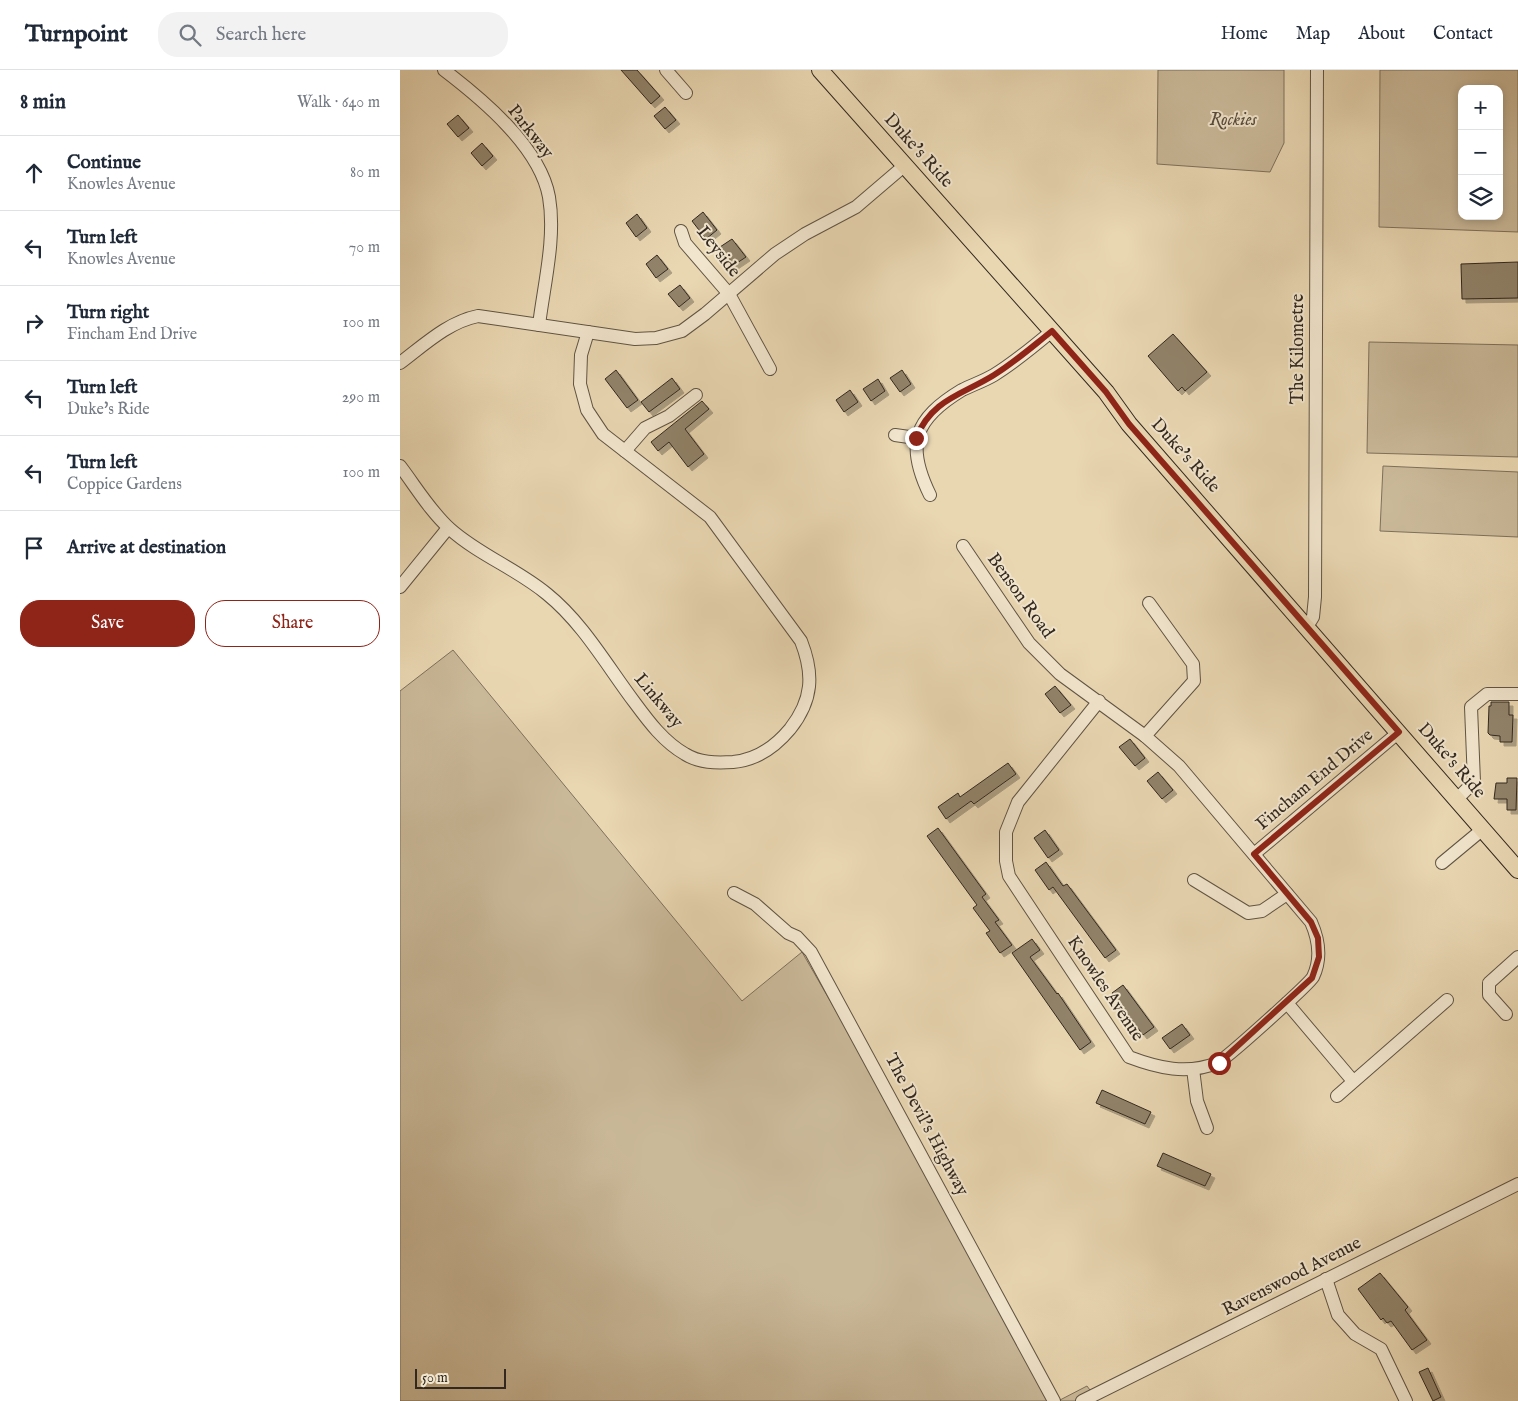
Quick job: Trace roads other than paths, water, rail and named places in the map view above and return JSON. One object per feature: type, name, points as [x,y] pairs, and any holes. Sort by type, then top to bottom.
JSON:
[{"type":"main road","name":"Duke's Ride","points":[[820,70],[1106,392],[1129,424],[1518,870]]},
{"type":"street","name":"Parkway","points":[[444,70],[475,94],[504,124],[537,164],[548,196],[551,234],[539,326]]},
{"type":"street","points":[[666,70],[686,93]]},
{"type":"street","name":"The Kilometre","points":[[1307,627],[1313,617],[1315,597],[1317,70]]},
{"type":"street","points":[[400,363],[445,330],[469,318],[478,316],[634,339],[656,338],[682,331],[775,254],[805,234],[856,207],[904,166]]},
{"type":"street","name":"Leyside","points":[[680,231],[685,243],[729,294],[770,369]]},
{"type":"street","points":[[930,495],[916,463],[916,438],[922,424],[940,404],[992,376],[1021,357],[1052,331]]},
{"type":"street","name":"Linkway","points":[[400,466],[448,528],[547,594],[576,622],[652,725],[680,750],[704,761],[742,761],[758,756],[773,746],[798,719],[809,688],[809,662],[801,641],[710,517],[603,434],[584,401],[580,370],[588,332]]},
{"type":"street","points":[[625,452],[645,428],[668,416],[696,395]]},
{"type":"street","points":[[894,435],[916,438]]},
{"type":"street","points":[[400,587],[448,528]]},
{"type":"street","name":"Benson Road","points":[[963,546],[1029,643],[1060,674],[1099,701]]},
{"type":"street","points":[[1145,736],[1194,681],[1193,664],[1149,603]]},
{"type":"street","points":[[1457,799],[1474,782],[1471,707],[1487,694],[1518,694]]},
{"type":"street","name":"Knowles Avenue","points":[[1099,701],[1145,736],[1179,766],[1311,922],[1318,938],[1319,957],[1312,978],[1287,1003],[1219,1063],[1193,1069],[1158,1068],[1129,1057],[1009,876],[1006,861],[1006,832],[1018,802],[1099,701]]},
{"type":"street","name":"Fincham End Drive","points":[[1254,854],[1399,732]]},
{"type":"street","points":[[1442,863],[1483,829]]},
{"type":"street","points":[[1194,880],[1248,914],[1262,911],[1287,894]]},
{"type":"street","name":"The Devil's Highway","points":[[734,893],[755,904],[788,933],[797,937],[811,952],[1054,1401]]},
{"type":"street","points":[[1506,1014],[1489,995],[1489,983],[1518,957]]},
{"type":"street","points":[[1337,1096],[1447,1000]]},
{"type":"street","points":[[1287,1003],[1353,1081]]},
{"type":"street","points":[[1193,1069],[1197,1101],[1207,1128]]},
{"type":"street","name":"Ravenswood Avenue","points":[[1082,1401],[1518,1184]]},
{"type":"street","points":[[1326,1279],[1338,1315],[1355,1334],[1381,1349],[1406,1401]]},
{"type":"park label","name":"Rockies","points":[[1233,120]]}]
